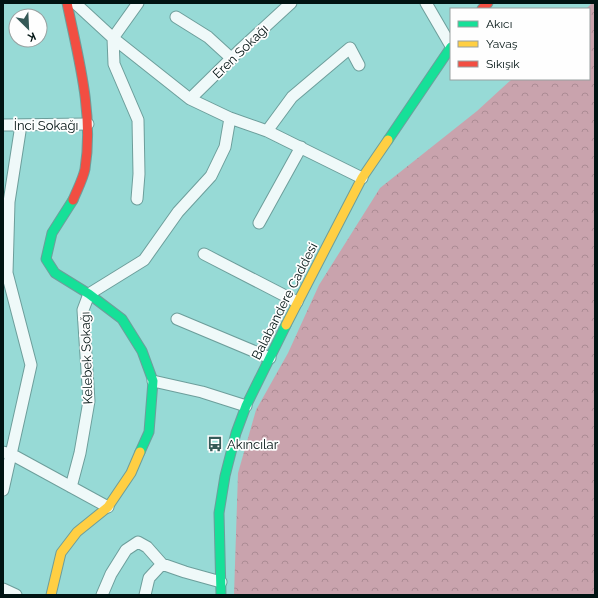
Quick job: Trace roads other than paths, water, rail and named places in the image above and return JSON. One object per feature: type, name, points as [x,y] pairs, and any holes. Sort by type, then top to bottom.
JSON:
[{"type":"street","points":[[51,595],[62,553],[77,532],[108,507],[130,472],[149,432],[153,381],[142,351],[122,319],[89,294],[56,273],[46,259],[52,233],[72,203],[85,170],[88,124],[85,92],[68,3]]},
{"type":"street","points":[[75,3],[113,38],[190,99],[230,118],[267,131],[362,178]]},
{"type":"street","points":[[136,199],[139,174],[138,120],[114,64],[113,38],[138,3]]},
{"type":"street","name":"Eren Sokağı","points":[[190,99],[231,58],[291,3]]},
{"type":"street","points":[[426,3],[450,45]]},
{"type":"street","points":[[176,17],[208,37],[231,58]]},
{"type":"street","points":[[267,131],[292,97],[350,48],[359,65]]},
{"type":"street","name":"Balabandere Caddesi","points":[[221,595],[219,513],[225,476],[236,433],[246,406],[297,302],[362,178],[450,48]]},
{"type":"street","name":"Kelebek Sokağı","points":[[71,487],[80,453],[89,401],[83,310],[89,294],[144,260],[178,212],[211,176],[225,147],[230,118]]},
{"type":"street","name":"İnci Sokağı","points":[[3,125],[88,124]]},
{"type":"street","points":[[3,490],[7,453],[31,365],[7,273],[9,202],[21,125]]},
{"type":"street","points":[[259,223],[301,147]]},
{"type":"street","points":[[204,254],[297,302]]},
{"type":"street","points":[[177,319],[270,358]]},
{"type":"street","points":[[153,381],[202,392],[246,406]]},
{"type":"street","points":[[7,453],[108,507]]},
{"type":"street","points":[[102,595],[111,574],[126,550],[138,542],[147,547],[162,564],[221,582]]},
{"type":"street","points":[[145,595],[149,578],[162,564]]},
{"type":"street","points":[[3,589],[16,595]]},
{"type":"place","name":"Akıncılar","points":[[215,444]]}]
